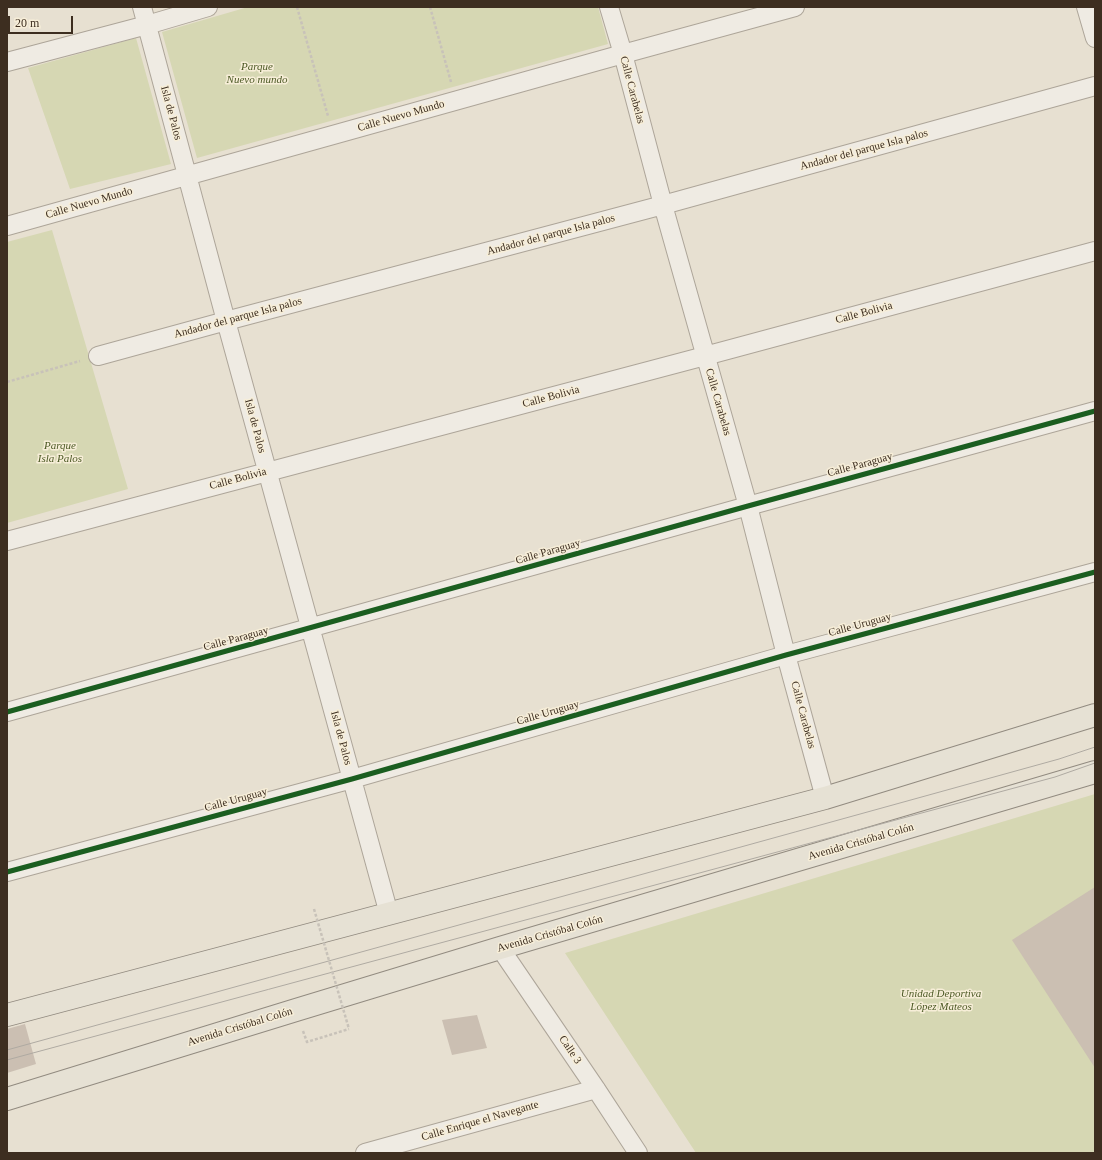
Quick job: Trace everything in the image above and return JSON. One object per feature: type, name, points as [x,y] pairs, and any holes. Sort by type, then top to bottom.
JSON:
[{"type":"main road","points":[[7,1015],[825,798],[1095,715]]},
{"type":"main road","name":"Avenida Cristóbal Colón","points":[[7,1099],[500,948],[1095,772]]},
{"type":"street","name":"Isla de Palos","points":[[142,7],[226,321],[389,914]]},
{"type":"street","points":[[7,62],[147,25],[208,7]]},
{"type":"street","name":"Calle Carabelas","points":[[609,7],[748,506],[786,655],[825,798]]},
{"type":"street","name":"Calle Nuevo Mundo","points":[[7,226],[333,134],[795,7]]},
{"type":"street","points":[[1086,7],[1095,38]]},
{"type":"street","name":"Andador del parque Isla palos","points":[[98,356],[663,205],[1095,86]]},
{"type":"street","name":"Calle Bolivia","points":[[7,541],[1095,251]]},
{"type":"street","name":"Calle Paraguay","points":[[7,712],[1095,411]]},
{"type":"street","name":"Calle Uruguay","points":[[7,872],[352,779],[786,655],[1095,572]]},
{"type":"street","name":"Calle 3","points":[[500,948],[638,1153]]},
{"type":"street","name":"Calle Enrique el Navegante","points":[[365,1153],[596,1089]]},
{"type":"path","points":[[297,7],[333,134]]},
{"type":"path","points":[[430,7],[456,100]]},
{"type":"path","points":[[7,382],[98,356]]},
{"type":"path","points":[[307,1042],[349,1029],[314,909]]},
{"type":"green space","name":"Parque Nuevo mundo","points":[[248,7],[598,7],[608,44],[197,158],[162,32]]},
{"type":"green space","points":[[136,38],[171,164],[70,189],[28,68]]},
{"type":"green space","name":"Parque Isla Palos","points":[[52,230],[128,489],[7,523],[7,242]]},
{"type":"green space","name":"Unidad Deportiva López Mateos","points":[[1095,794],[1095,1153],[696,1153],[565,953]]},
{"type":"building","points":[[1095,887],[1095,1068],[1012,940]]},
{"type":"building","points":[[477,1015],[487,1048],[452,1055],[442,1020]]},
{"type":"building","points":[[25,1024],[36,1064],[7,1073],[7,1029]]},
{"type":"tram line","points":[[7,1050],[1059,759],[1095,747]]},
{"type":"tram line","points":[[7,1060],[1055,777],[1095,763]]},
{"type":"cycle path","points":[[7,712],[1095,411]]},
{"type":"cycle path","points":[[7,872],[352,779],[786,655],[1095,572]]}]
